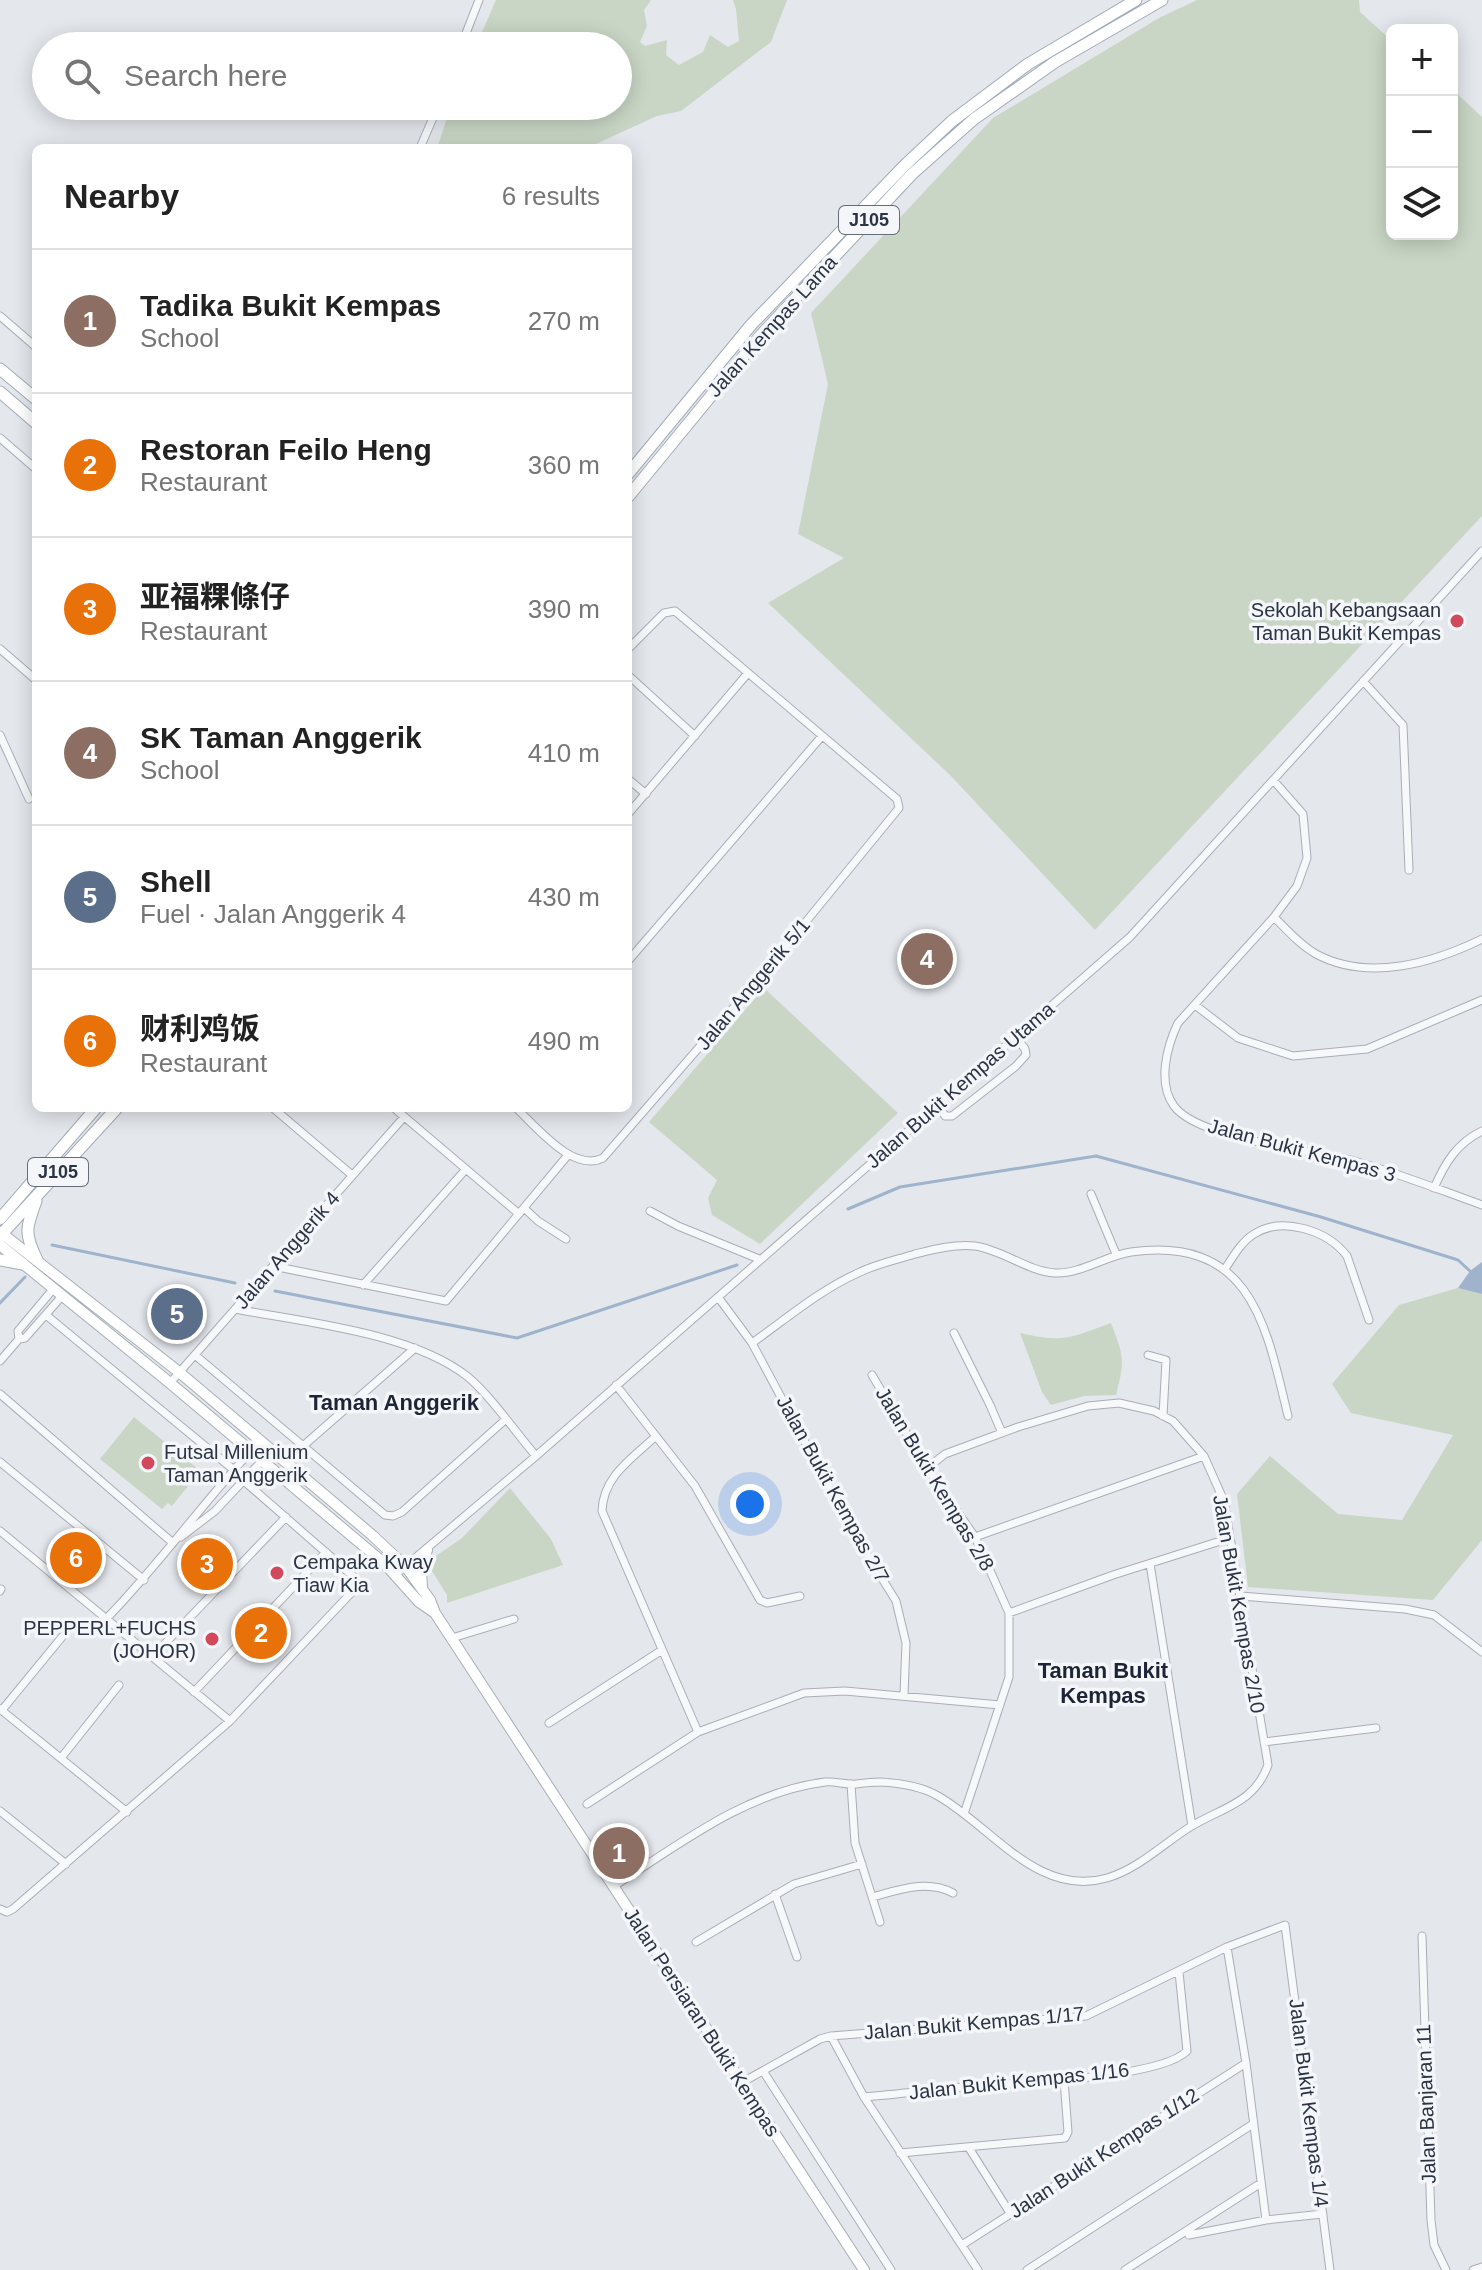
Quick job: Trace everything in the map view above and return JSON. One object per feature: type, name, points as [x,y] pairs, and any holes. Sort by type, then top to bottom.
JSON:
[{"type":"main road","name":"Jalan Kempas Lama","points":[[632,469],[751,325],[904,166],[952,121],[1028,64],[1136,0]]},
{"type":"main road","name":"Jalan Kempas Lama","points":[[632,492],[761,335],[912,174],[958,132],[1009,94],[1068,54],[1162,0]]},
{"type":"main road","points":[[0,369],[32,396]]},
{"type":"main road","points":[[0,392],[32,416]]},
{"type":"main road","name":"J105","points":[[0,1219],[93,1112]]},
{"type":"main road","name":"J105","points":[[1,1234],[113,1112]]},
{"type":"main road","points":[[37,1260],[26,1234],[40,1193]]},
{"type":"main road","points":[[0,1260],[23,1264]]},
{"type":"street","points":[[466,32],[479,0]]},
{"type":"street","points":[[422,144],[432,120]]},
{"type":"street","points":[[0,316],[32,344]]},
{"type":"street","points":[[0,438],[32,466]]},
{"type":"street","name":"Jalan Bukit Kempas Utama","points":[[395,1575],[536,1456],[1130,937],[1482,551]]},
{"type":"street","points":[[632,645],[664,613],[675,611],[822,736],[632,956]]},
{"type":"street","points":[[0,649],[32,677]]},
{"type":"street","points":[[632,810],[748,673]]},
{"type":"street","points":[[632,679],[695,736]]},
{"type":"street","points":[[1363,681],[1403,725],[1409,870]]},
{"type":"street","points":[[0,735],[29,799]]},
{"type":"street","name":"Jalan Anggerik 5/1","points":[[568,1155],[588,1163],[603,1158],[768,968],[899,808],[897,799],[822,736]]},
{"type":"street","name":"Jalan Bukit Kempas 3","points":[[1274,781],[1303,814],[1307,858],[1297,886],[1274,917],[1178,1023],[1170,1041],[1166,1065],[1169,1097],[1175,1108],[1193,1121],[1235,1136],[1352,1161],[1482,1205]]},
{"type":"street","points":[[632,782],[646,794]]},
{"type":"street","points":[[1274,917],[1315,953],[1340,964],[1372,967],[1416,964],[1439,959],[1482,939]]},
{"type":"street","points":[[1195,1005],[1238,1038],[1293,1056],[1367,1049],[1482,1000]]},
{"type":"street","points":[[937,1104],[945,1116],[952,1116],[1016,1066],[1026,1055],[1015,1036]]},
{"type":"street","points":[[278,1112],[352,1175]]},
{"type":"street","points":[[398,1112],[466,1169],[566,1239]]},
{"type":"street","points":[[273,1266],[446,1301],[568,1155],[520,1112]]},
{"type":"street","name":"Jalan Anggerik 4","points":[[170,1383],[404,1117]]},
{"type":"street","points":[[1434,1188],[1455,1150],[1482,1131]]},
{"type":"street","points":[[363,1285],[466,1169]]},
{"type":"street","points":[[1091,1194],[1116,1254]]},
{"type":"street","points":[[650,1211],[678,1226],[759,1259]]},
{"type":"street","points":[[1225,1269],[1251,1235],[1264,1229],[1295,1226],[1329,1241],[1347,1256],[1369,1320]]},
{"type":"street","name":"Jalan Persiaran Bukit Kempas","points":[[1,1234],[179,1372],[406,1567],[864,2270]]},
{"type":"street","name":"Jalan Persiaran Bukit Kempas","points":[[0,1245],[385,1564],[419,1602],[435,1613]]},
{"type":"street","points":[[752,1343],[833,1286],[857,1273],[945,1247],[982,1247],[1054,1273],[1069,1272],[1116,1254],[1156,1251],[1199,1256],[1225,1269],[1239,1284],[1261,1319],[1288,1416]]},
{"type":"street","points":[[0,1361],[46,1315],[59,1292]]},
{"type":"street","points":[[19,1339],[18,1331],[59,1292]]},
{"type":"street","name":"Jalan Bukit Kempas 2/7","points":[[718,1297],[752,1343],[852,1530],[896,1601],[906,1643],[904,1695]]},
{"type":"street","points":[[235,1309],[348,1331],[415,1348],[440,1359],[471,1379],[536,1456]]},
{"type":"street","points":[[46,1315],[234,1470]]},
{"type":"street","points":[[954,1333],[1002,1433]]},
{"type":"street","points":[[303,1446],[415,1348]]},
{"type":"street","points":[[195,1355],[380,1513],[393,1516],[402,1512],[505,1420]]},
{"type":"street","points":[[1148,1355],[1166,1360],[1163,1416]]},
{"type":"street","name":"Jalan Bukit Kempas 2/8","points":[[872,1375],[927,1468],[975,1537],[1009,1613],[1009,1677],[964,1814]]},
{"type":"street","points":[[616,1385],[695,1486],[760,1600],[767,1603],[800,1596]]},
{"type":"street","points":[[0,1394],[173,1543]]},
{"type":"street","name":"Jalan Bukit Kempas 2/10","points":[[927,1468],[945,1454],[1002,1433],[1088,1406],[1119,1403],[1163,1416],[1189,1437],[1204,1456],[1223,1496],[1268,1765],[1262,1781],[1250,1795],[1192,1826]]},
{"type":"street","points":[[655,1437],[612,1477],[602,1495],[602,1511],[698,1732]]},
{"type":"street","points":[[106,1619],[144,1580],[260,1441]]},
{"type":"street","points":[[173,1543],[202,1522],[272,1450]]},
{"type":"street","points":[[975,1537],[1204,1456]]},
{"type":"street","points":[[0,1462],[144,1580]]},
{"type":"street","points":[[4,1910],[66,1864],[230,1721],[353,1591],[357,1581],[354,1577],[244,1481]]},
{"type":"street","points":[[152,1657],[286,1517]]},
{"type":"street","points":[[0,1531],[230,1721]]},
{"type":"street","points":[[1009,1613],[1230,1538]]},
{"type":"street","points":[[422,1589],[421,1571],[427,1550]]},
{"type":"street","points":[[194,1692],[326,1552]]},
{"type":"street","points":[[614,1886],[738,1808],[763,1798],[826,1782],[913,1786],[937,1795],[1022,1861],[1041,1872],[1067,1879],[1107,1878],[1143,1860],[1192,1826],[1150,1564]]},
{"type":"street","points":[[1241,1596],[1405,1609],[1434,1615],[1482,1652]]},
{"type":"street","points":[[452,1638],[514,1619]]},
{"type":"street","points":[[62,1637],[1,1710],[127,1812]]},
{"type":"street","points":[[549,1723],[662,1650]]},
{"type":"street","points":[[61,1758],[119,1685]]},
{"type":"street","points":[[587,1804],[698,1732],[804,1693],[836,1690],[1000,1705]]},
{"type":"street","points":[[1264,1742],[1376,1728]]},
{"type":"street","points":[[851,1784],[854,1833],[880,1922]]},
{"type":"street","points":[[0,1811],[66,1864]]},
{"type":"street","points":[[696,1942],[794,1884],[862,1864]]},
{"type":"street","points":[[872,1897],[925,1886],[942,1887],[953,1893]]},
{"type":"street","points":[[775,1894],[797,1957]]},
{"type":"street","name":"Jalan Bukit Kempas 1/17","points":[[741,2083],[820,2039],[831,2036],[1086,2016],[1227,1947],[1285,1925],[1287,1936]]},
{"type":"street","name":"Jalan Bukit Kempas 1/4","points":[[1287,1936],[1330,2270]]},
{"type":"street","name":"Jalan Banjaran 11","points":[[1422,1936],[1431,2220],[1434,2245],[1446,2270]]},
{"type":"street","points":[[1227,1947],[1246,2063],[1266,2220]]},
{"type":"street","name":"Jalan Bukit Kempas 1/16","points":[[864,2097],[1114,2074],[1182,2057],[1187,2051],[1179,1972]]},
{"type":"street","points":[[831,2036],[864,2097],[978,2270]]},
{"type":"street","name":"Jalan Bukit Kempas 1/12","points":[[962,2245],[1246,2063]]},
{"type":"street","points":[[763,2071],[891,2270]]},
{"type":"street","points":[[900,2153],[1065,2138],[1068,2132],[1064,2080]]},
{"type":"street","points":[[1027,2270],[1253,2124]]},
{"type":"street","points":[[969,2148],[1010,2213]]},
{"type":"street","points":[[1125,2270],[1261,2183]]},
{"type":"street","points":[[1179,2237],[1266,2220],[1323,2214]]},
{"type":"street","points":[[1473,2270],[1482,2267]]},
{"type":"green space","points":[[496,0],[651,0],[644,10],[647,26],[640,42],[645,46],[667,40],[666,55],[679,65],[703,52],[710,35],[728,47],[739,41],[733,0],[787,0],[771,42],[681,111],[657,116],[596,144],[438,144],[446,120],[632,120],[632,32],[482,32]]},
{"type":"green space","points":[[1197,0],[1359,0],[1360,12],[1386,36],[1386,240],[1458,240],[1458,95],[1482,117],[1482,516],[1095,930],[951,776],[768,603],[844,558],[798,534],[828,384],[811,313],[993,118],[1159,18]]},
{"type":"green space","points":[[764,988],[898,1113],[760,1244],[712,1215],[708,1198],[717,1180],[649,1122]]},
{"type":"green space","points":[[1458,1288],[1482,1294],[1482,1540],[1433,1600],[1248,1587],[1237,1494],[1270,1456],[1338,1514],[1402,1520],[1453,1435],[1351,1413],[1332,1384],[1399,1305]]},
{"type":"green space","points":[[1111,1323],[1122,1359],[1116,1395],[1084,1396],[1051,1405],[1042,1392],[1020,1333],[1057,1338]]},
{"type":"green space","name":"Futsal Millenium Taman Anggerik","points":[[134,1417],[197,1468],[193,1472],[197,1475],[172,1506],[168,1503],[162,1509],[100,1459]]},
{"type":"green space","points":[[510,1488],[551,1539],[563,1565],[447,1603],[447,1595],[430,1568],[436,1556],[462,1538]]},
{"type":"water","points":[[1482,1262],[1482,1294],[1458,1288],[1470,1271]]},
{"type":"waterway","points":[[848,1209],[900,1187],[1096,1156],[1321,1217],[1458,1260],[1470,1271]]},
{"type":"waterway","points":[[52,1245],[235,1283]]},
{"type":"waterway","points":[[275,1291],[517,1338],[737,1265]]},
{"type":"waterway","points":[[0,1303],[25,1277]]},
{"type":"place","name":"Sekolah Kebangsaan Taman Bukit Kempas","points":[[1457,621]]},
{"type":"place","name":"SK Taman Anggerik","points":[[927,959]]},
{"type":"place","name":"Shell","points":[[177,1314]]},
{"type":"place","name":"Futsal Millenium Taman Anggerik","points":[[148,1463]]},
{"type":"place","name":"财利鸡饭","points":[[76,1558]]},
{"type":"place","name":"亚福粿條仔","points":[[207,1564]]},
{"type":"place","name":"Cempaka Kway Tiaw Kia","points":[[277,1573]]},
{"type":"place","name":"Restoran Feilo Heng","points":[[261,1633]]},
{"type":"place","name":"PEPPERL+FUCHS (JOHOR)","points":[[212,1639]]},
{"type":"place","name":"Tadika Bukit Kempas","points":[[619,1853]]},
{"type":"district","name":"Taman Anggerik","points":[[394,1402]]},
{"type":"district","name":"Taman Bukit Kempas","points":[[1103,1682]]}]
